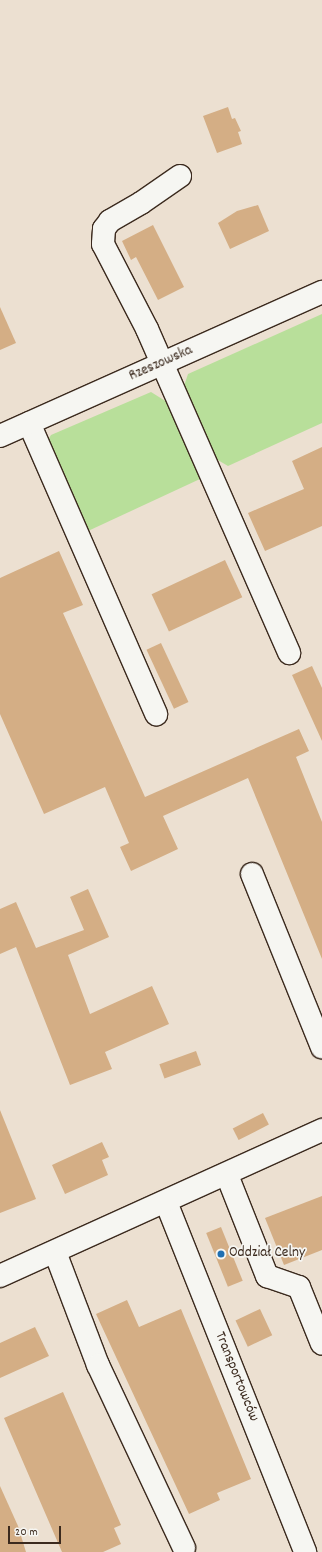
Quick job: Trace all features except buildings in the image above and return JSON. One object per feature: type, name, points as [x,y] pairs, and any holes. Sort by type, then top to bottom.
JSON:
[{"type":"street","points":[[180,176],[141,203],[110,221],[104,229],[102,238],[103,244],[147,329],[161,364],[289,653]]},
{"type":"street","name":"Rzeszowska","points":[[0,436],[322,292]]},
{"type":"street","points":[[29,423],[156,714]]},
{"type":"street","points":[[252,874],[321,1039]]},
{"type":"street","points":[[0,1276],[226,1175],[322,1130]]},
{"type":"street","points":[[226,1175],[267,1276],[299,1287],[322,1344]]},
{"type":"street","name":"Transportowców","points":[[166,1202],[305,1552]]},
{"type":"street","points":[[55,1252],[98,1365],[184,1548]]},
{"type":"green space","points":[[322,314],[322,423],[228,466],[211,456],[184,395],[184,386],[188,374]]},
{"type":"green space","points":[[151,392],[167,402],[200,479],[88,531],[48,440],[51,435]]},
{"type":"place","name":"Oddział Celny","points":[[221,1254]]}]
